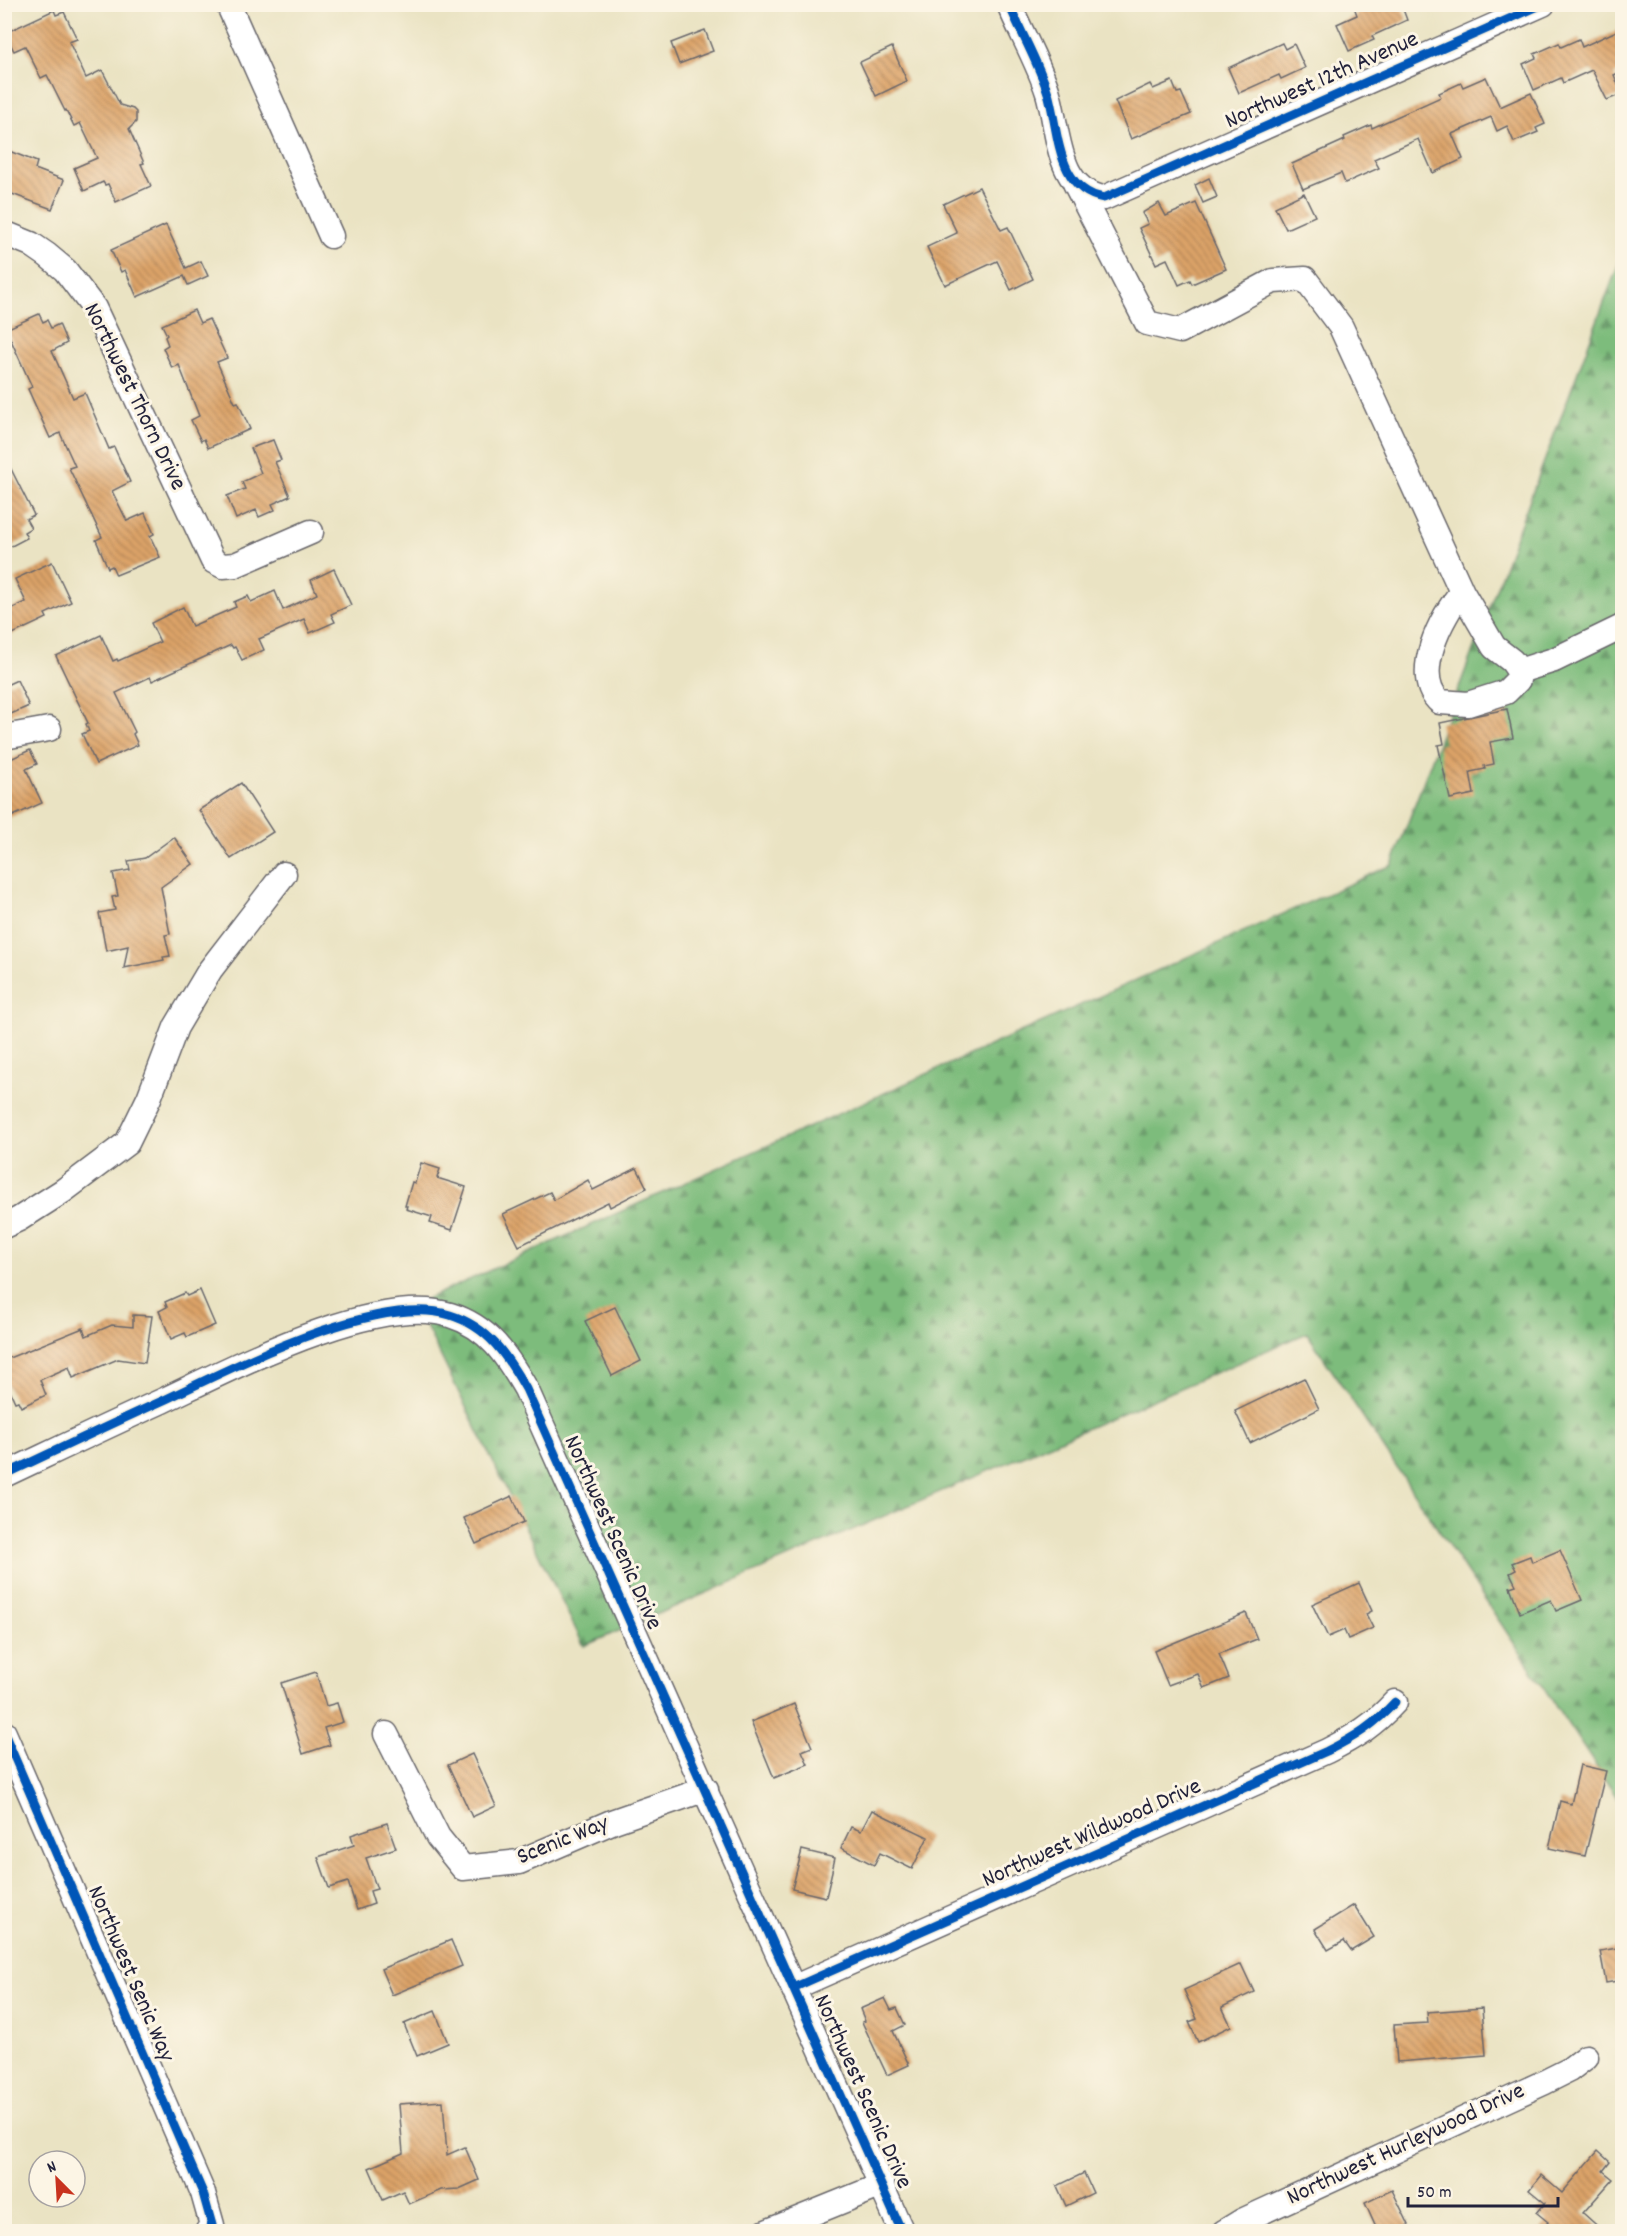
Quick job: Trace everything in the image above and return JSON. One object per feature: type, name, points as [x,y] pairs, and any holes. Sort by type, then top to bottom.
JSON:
[{"type":"street","points":[[228,4],[331,236]]},
{"type":"street","points":[[1009,4],[1047,92],[1060,150],[1068,172],[1148,322],[1180,331],[1273,281],[1305,279],[1341,327],[1462,592],[1494,646],[1519,670],[1518,680],[1506,692],[1468,705],[1440,702],[1434,697],[1428,679],[1434,639],[1448,608],[1462,592]]},
{"type":"street","name":"Northwest 12th Avenue","points":[[1075,183],[1096,197],[1104,198],[1116,194],[1544,4]]},
{"type":"street","name":"Northwest Thorn Drive","points":[[4,233],[32,244],[47,255],[65,270],[94,308],[213,561],[223,566],[235,565],[311,532]]},
{"type":"street","points":[[1519,670],[1554,660],[1623,627]]},
{"type":"street","points":[[4,737],[49,729]]},
{"type":"street","points":[[4,1226],[63,1191],[127,1143],[149,1098],[176,1027],[210,970],[284,874]]},
{"type":"street","name":"Northwest Scenic Drive","points":[[4,1474],[272,1349],[323,1331],[393,1312],[432,1312],[449,1314],[471,1323],[489,1336],[506,1354],[526,1389],[795,1987],[902,2232]]},
{"type":"street","name":"Northwest Wildwood Drive","points":[[795,1987],[1327,1751],[1361,1734],[1382,1717],[1395,1702]]},
{"type":"street","name":"Northwest Senic Way","points":[[4,1732],[203,2193],[214,2229]]},
{"type":"street","name":"Scenic Way","points":[[386,1734],[438,1837],[463,1868],[519,1862],[614,1821],[706,1790]]},
{"type":"street","name":"Northwest Hurleywood Drive","points":[[1227,2231],[1252,2216],[1545,2082],[1569,2070],[1586,2057]]},
{"type":"street","points":[[766,2232],[882,2185]]},
{"type":"green space","points":[[1622,255],[1622,1805],[1307,1333],[584,1646],[415,1304],[1392,865]]},
{"type":"building","points":[[1353,4],[1401,4],[1407,20],[1372,36],[1374,40],[1349,51],[1337,24],[1357,15]]},
{"type":"building","points":[[54,10],[56,15],[64,12],[77,39],[69,42],[86,78],[102,70],[120,105],[136,112],[136,122],[129,129],[151,186],[116,202],[108,184],[105,185],[103,182],[84,191],[74,168],[97,158],[80,123],[74,126],[47,75],[41,78],[25,46],[14,51],[5,33]]},
{"type":"building","points":[[1623,28],[1623,71],[1614,75],[1622,94],[1607,100],[1592,70],[1563,83],[1561,78],[1534,90],[1523,64],[1536,58],[1534,54],[1559,43],[1561,47],[1579,39],[1582,47]]},
{"type":"building","points":[[705,30],[713,51],[679,64],[671,43]]},
{"type":"building","points":[[1282,43],[1285,49],[1294,44],[1305,68],[1281,79],[1279,75],[1239,93],[1228,68]]},
{"type":"building","points":[[892,47],[907,81],[876,96],[860,62]]},
{"type":"building","points":[[1486,77],[1500,107],[1531,93],[1545,124],[1536,128],[1538,132],[1514,142],[1507,126],[1497,131],[1491,117],[1452,134],[1463,159],[1433,173],[1418,139],[1374,159],[1379,168],[1345,183],[1341,173],[1303,189],[1292,164],[1345,140],[1344,137],[1371,125],[1372,128],[1441,97],[1439,93],[1461,83],[1463,87]]},
{"type":"building","points":[[1172,81],[1177,93],[1181,92],[1191,114],[1131,139],[1115,101],[1150,84],[1153,89]]},
{"type":"building","points":[[4,149],[37,162],[35,169],[64,180],[52,209],[4,191]]},
{"type":"building","points":[[1209,178],[1217,197],[1203,203],[1195,185]]},
{"type":"building","points":[[979,187],[1001,230],[1008,227],[1033,279],[1011,290],[997,261],[945,285],[927,247],[957,233],[943,204]]},
{"type":"building","points":[[1304,193],[1315,216],[1286,229],[1275,207]]},
{"type":"building","points":[[1159,203],[1166,216],[1196,203],[1226,269],[1192,284],[1190,280],[1179,285],[1167,259],[1156,264],[1139,228],[1148,224],[1142,213]]},
{"type":"building","points":[[166,225],[186,268],[201,261],[208,276],[188,285],[184,276],[137,297],[125,270],[121,272],[111,250]]},
{"type":"building","points":[[194,310],[200,323],[209,319],[227,358],[217,362],[235,403],[238,402],[250,429],[208,448],[204,439],[201,441],[191,420],[199,416],[179,365],[172,368],[163,348],[168,345],[165,337],[167,335],[162,325]]},
{"type":"building","points":[[39,314],[43,322],[47,320],[51,328],[59,324],[67,343],[52,351],[73,398],[85,393],[109,449],[114,447],[130,482],[112,491],[127,521],[145,513],[154,534],[150,536],[160,557],[116,575],[112,566],[108,568],[96,540],[102,537],[69,468],[75,466],[60,433],[50,438],[28,389],[32,387],[6,329]]},
{"type":"building","points":[[273,440],[281,460],[275,462],[290,496],[272,504],[275,510],[259,517],[256,510],[236,519],[227,496],[245,489],[242,482],[261,473],[251,448]]},
{"type":"building","points":[[4,455],[34,515],[26,519],[31,528],[24,532],[27,538],[4,550]]},
{"type":"building","points":[[52,562],[71,602],[45,614],[47,618],[4,638],[4,612],[26,602],[15,579]]},
{"type":"building","points":[[334,569],[351,605],[331,614],[335,622],[310,633],[304,619],[259,639],[264,650],[242,660],[235,647],[231,645],[152,681],[150,677],[116,693],[135,732],[133,734],[138,745],[96,764],[82,734],[89,731],[86,724],[88,723],[56,656],[101,635],[113,661],[117,659],[118,661],[160,642],[151,623],[183,607],[192,626],[236,607],[234,602],[248,596],[251,602],[275,591],[283,610],[317,594],[311,580]]},
{"type":"building","points":[[17,680],[29,706],[4,717],[4,686]]},
{"type":"building","points":[[1507,709],[1513,738],[1490,742],[1494,764],[1484,766],[1485,769],[1470,772],[1474,794],[1450,799],[1438,745],[1444,744],[1440,723]]},
{"type":"building","points":[[30,750],[37,764],[26,769],[42,803],[4,820],[4,762]]},
{"type":"building","points":[[241,783],[273,832],[231,859],[199,810]]},
{"type":"building","points":[[174,837],[193,864],[161,887],[170,934],[165,935],[170,956],[163,957],[164,960],[124,968],[128,946],[106,951],[99,913],[115,910],[112,897],[118,896],[113,873],[130,870],[128,861],[145,858]]},
{"type":"building","points":[[421,1163],[440,1169],[437,1178],[466,1187],[452,1230],[430,1223],[432,1217],[406,1209],[412,1182],[415,1183]]},
{"type":"building","points":[[637,1168],[647,1188],[610,1207],[608,1202],[519,1246],[503,1214],[550,1192],[554,1200],[588,1180],[593,1190]]},
{"type":"building","points":[[200,1290],[215,1325],[187,1337],[185,1333],[171,1339],[159,1311],[167,1307],[165,1302],[185,1293],[187,1296]]},
{"type":"building","points":[[615,1307],[641,1361],[612,1376],[585,1321]]},
{"type":"building","points":[[133,1315],[152,1316],[145,1363],[118,1359],[73,1378],[69,1367],[40,1380],[46,1395],[21,1407],[18,1401],[15,1402],[4,1378],[4,1360],[83,1328],[86,1336],[112,1325],[133,1327]]},
{"type":"building","points":[[1304,1378],[1319,1409],[1250,1443],[1235,1411]]},
{"type":"building","points":[[512,1496],[524,1522],[476,1544],[464,1518]]},
{"type":"building","points":[[1560,1550],[1582,1600],[1556,1611],[1551,1600],[1520,1613],[1510,1587],[1516,1585],[1510,1573],[1516,1570],[1512,1563],[1530,1556],[1532,1562]]},
{"type":"building","points":[[1359,1583],[1372,1611],[1366,1614],[1373,1628],[1348,1639],[1344,1630],[1328,1637],[1312,1604]]},
{"type":"building","points":[[1246,1613],[1257,1639],[1219,1654],[1229,1678],[1204,1688],[1198,1674],[1168,1685],[1154,1651]]},
{"type":"building","points":[[316,1672],[326,1706],[337,1703],[343,1722],[324,1728],[330,1745],[303,1754],[281,1683]]},
{"type":"building","points":[[794,1704],[812,1747],[802,1751],[808,1764],[774,1778],[751,1722]]},
{"type":"building","points":[[472,1754],[496,1806],[472,1817],[448,1765]]},
{"type":"building","points":[[1580,1765],[1606,1771],[1585,1856],[1549,1848],[1560,1801],[1571,1804]]},
{"type":"building","points":[[872,1810],[928,1837],[912,1869],[880,1853],[874,1865],[841,1848],[851,1827],[861,1831]]},
{"type":"building","points":[[387,1823],[396,1848],[366,1858],[377,1889],[370,1891],[374,1904],[357,1910],[348,1882],[329,1888],[318,1857],[354,1845],[351,1835]]},
{"type":"building","points":[[802,1850],[835,1858],[826,1897],[792,1889]]},
{"type":"building","points":[[1354,1905],[1374,1937],[1351,1951],[1344,1941],[1328,1950],[1315,1929]]},
{"type":"building","points":[[451,1940],[462,1966],[392,1995],[381,1969]]},
{"type":"building","points":[[1623,1947],[1623,1980],[1606,1983],[1600,1951]]},
{"type":"building","points":[[1241,1964],[1254,1992],[1222,2007],[1231,2026],[1198,2042],[1189,2022],[1197,2019],[1184,1990]]},
{"type":"building","points":[[885,1998],[891,2010],[897,2008],[905,2025],[893,2031],[909,2065],[887,2075],[862,2022],[865,2021],[860,2009]]},
{"type":"building","points":[[1482,2008],[1486,2055],[1397,2062],[1394,2025],[1428,2023],[1427,2012]]},
{"type":"building","points":[[435,2011],[448,2043],[417,2056],[404,2024]]},
{"type":"building","points":[[443,2101],[447,2155],[465,2147],[479,2180],[459,2189],[441,2190],[409,2204],[403,2191],[383,2200],[369,2168],[403,2153],[399,2104]]},
{"type":"building","points":[[1598,2151],[1610,2162],[1603,2171],[1613,2179],[1583,2213],[1604,2232],[1540,2232],[1548,2222],[1537,2213],[1545,2203],[1529,2190],[1541,2175],[1562,2193]]},
{"type":"building","points":[[1084,2173],[1093,2193],[1066,2206],[1057,2186]]},
{"type":"building","points":[[1392,2190],[1409,2225],[1395,2232],[1378,2232],[1365,2203]]},
{"type":"cycle path","points":[[1009,4],[1048,93],[1062,156],[1068,171],[1088,193],[1104,198],[1543,4]]},
{"type":"cycle path","points":[[4,1475],[263,1354],[344,1324],[383,1314],[419,1311],[450,1315],[464,1320],[486,1335],[504,1354],[526,1389],[902,2232]]},
{"type":"cycle path","points":[[795,1987],[1327,1751],[1364,1730],[1395,1702]]},
{"type":"cycle path","points":[[4,1733],[203,2193],[212,2225],[207,2232]]}]
